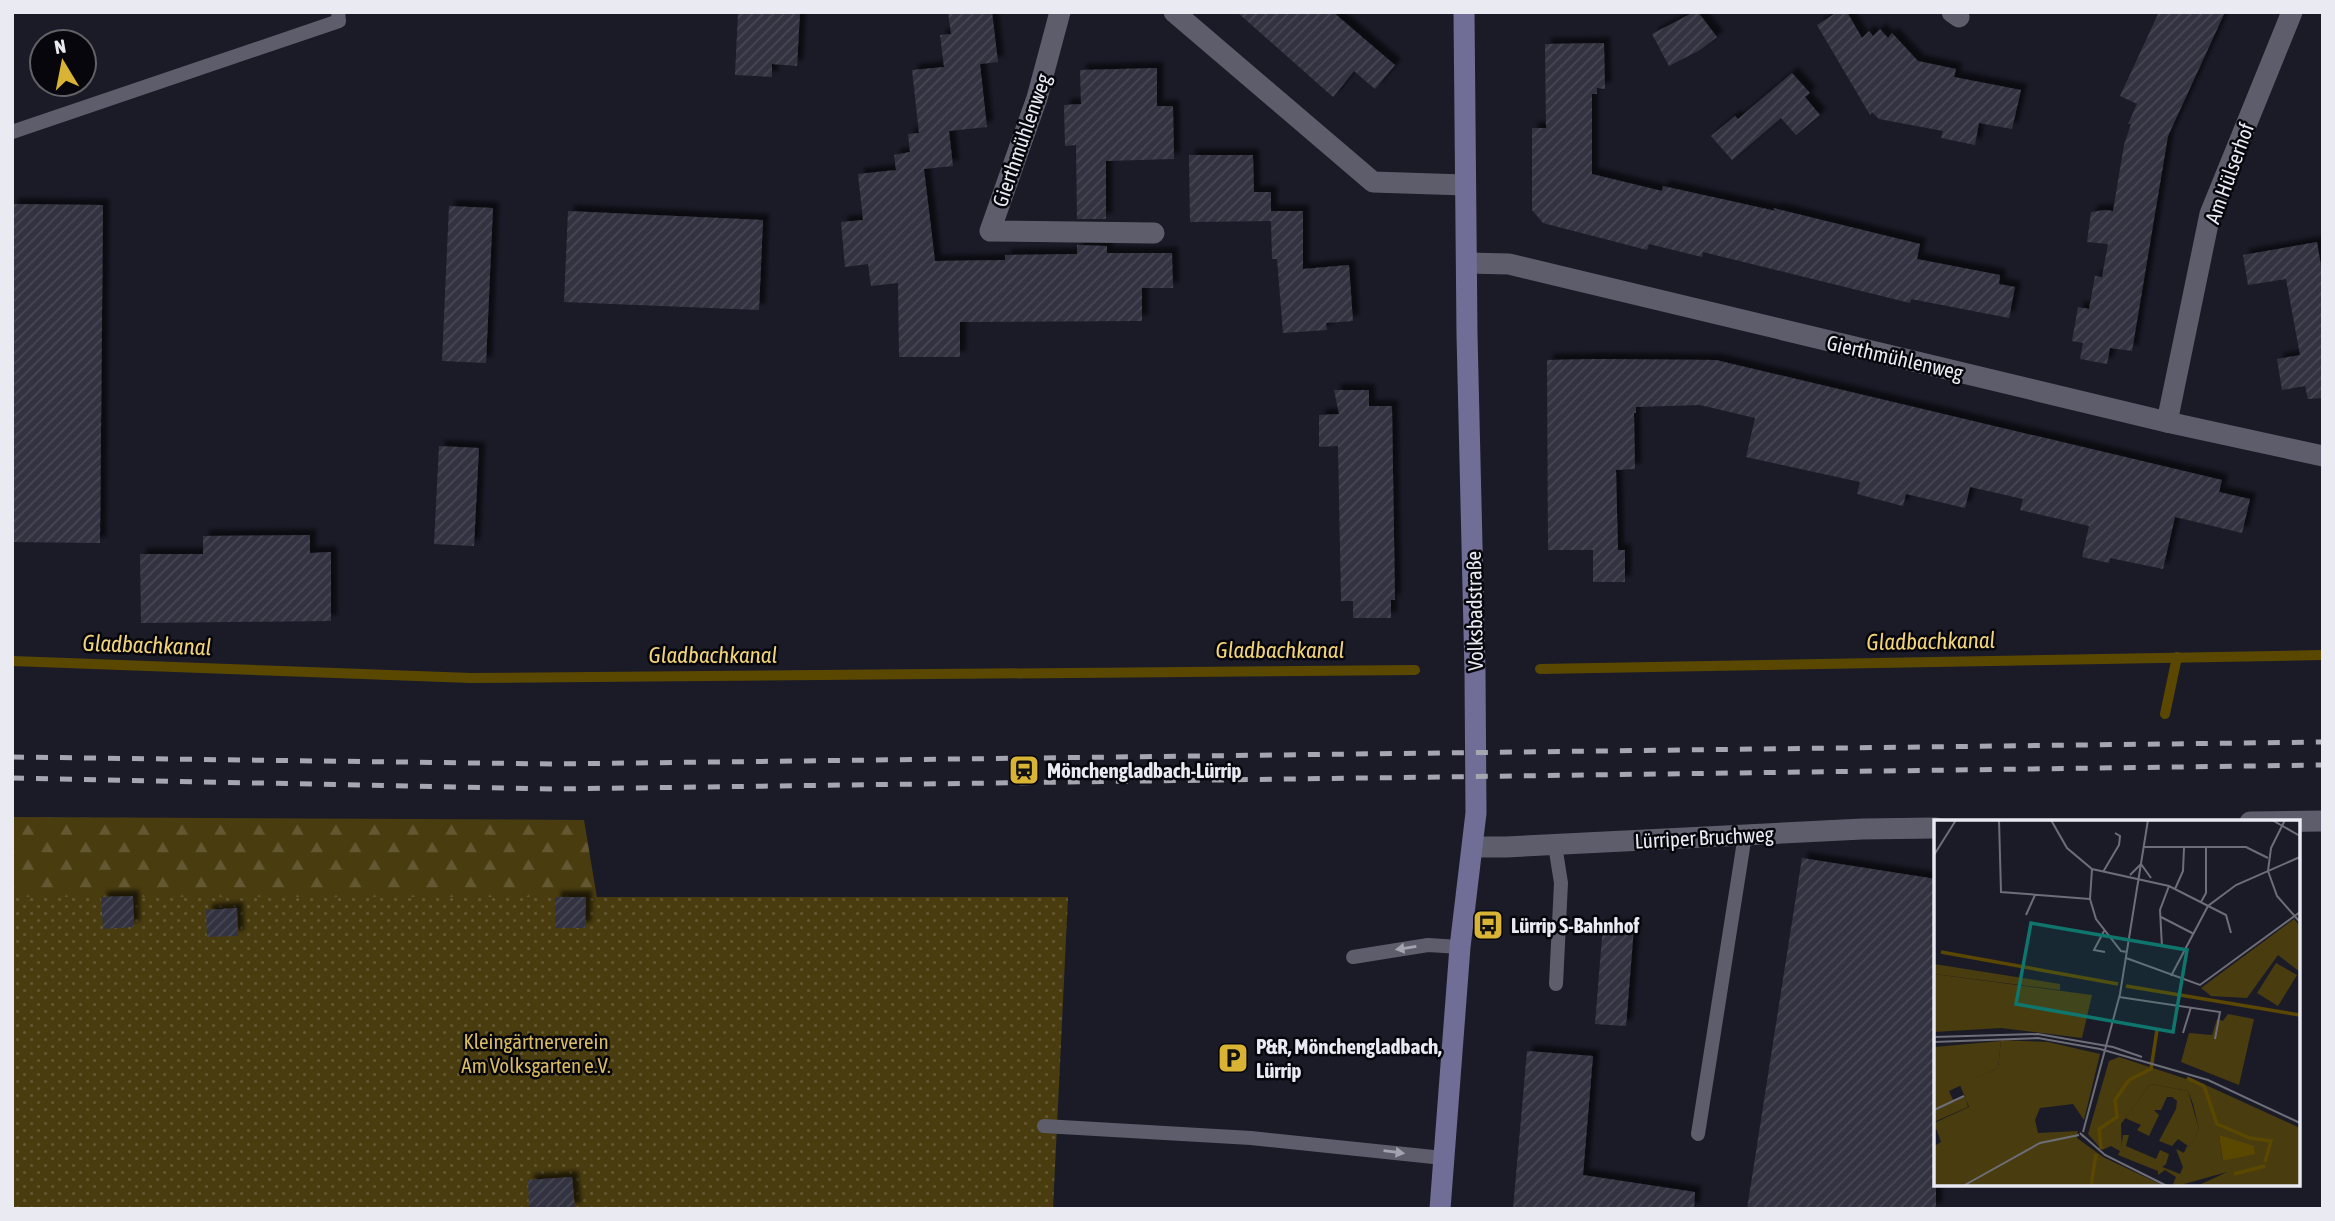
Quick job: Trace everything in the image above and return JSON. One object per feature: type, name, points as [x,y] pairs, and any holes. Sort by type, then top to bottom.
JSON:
[{"type":"main road","name":"Volksbadstraße","points":[[1440,1209],[1461,947],[1476,805],[1464,12]]},
{"type":"street","name":"Gierthmühlenweg","points":[[1060,12],[1037,98],[990,231],[1154,233]]},
{"type":"street","points":[[1174,12],[1373,182],[1465,185]]},
{"type":"street","name":"Am Hülserhof","points":[[2167,422],[2210,214],[2292,12]]},
{"type":"street","name":"Gierthmühlenweg","points":[[1467,263],[1509,264],[2167,422],[2323,456]]},
{"type":"street","points":[[2300,821],[2323,821]]},
{"type":"street","name":"Lürriper Bruchweg","points":[[1473,847],[1934,828]]},
{"type":"lane","points":[[12,132],[338,21],[338,12]]},
{"type":"lane","points":[[1698,1134],[1745,835]]},
{"type":"lane","points":[[1555,845],[1561,883],[1556,984]]},
{"type":"lane","points":[[1353,957],[1428,945],[1461,947]]},
{"type":"lane","points":[[1044,1126],[1251,1138],[1443,1158]]},
{"type":"green space","points":[[12,817],[584,820],[597,898],[12,904]]},
{"type":"green space","name":"Kleingärtnerverein Am Volksgarten e.V.","points":[[12,897],[1068,897],[1053,1209],[12,1209]]},
{"type":"building","points":[[738,12],[800,12],[797,66],[772,64],[772,77],[735,75]]},
{"type":"building","points":[[948,12],[992,12],[998,62],[980,64],[987,127],[949,131],[953,166],[924,169],[935,261],[1005,260],[1005,255],[1077,254],[1077,245],[1107,246],[1107,253],[1172,253],[1173,288],[1142,288],[1142,321],[960,322],[960,357],[899,357],[898,283],[871,286],[868,264],[845,267],[841,222],[863,220],[858,174],[896,170],[894,155],[910,152],[908,134],[919,133],[912,70],[944,67],[940,35],[951,34]]},
{"type":"building","points":[[1237,12],[1333,12],[1395,65],[1375,89],[1354,71],[1333,97]]},
{"type":"building","points":[[1698,12],[1717,37],[1700,50],[1669,66],[1652,34]]},
{"type":"building","points":[[1837,12],[1847,12],[1862,38],[1869,31],[1873,36],[1880,29],[1888,38],[1892,33],[1918,61],[1956,69],[1954,77],[2021,90],[2012,129],[1979,123],[1975,145],[1941,138],[1943,131],[1879,119],[1872,112],[1870,115],[1817,25]]},
{"type":"building","points":[[2159,12],[2225,12],[2168,136],[2132,351],[2110,348],[2107,364],[2080,359],[2083,343],[2072,341],[2078,307],[2089,309],[2095,276],[2102,277],[2108,244],[2087,242],[2091,212],[2113,211],[2124,145],[2131,124],[2128,124],[2137,104],[2120,96]]},
{"type":"building","points":[[1604,43],[1605,89],[1597,88],[1597,94],[1592,94],[1592,174],[1662,191],[1663,186],[1776,211],[1773,208],[1920,244],[1917,259],[2000,275],[1999,284],[2015,287],[2009,318],[1911,299],[1910,303],[1703,252],[1702,257],[1649,244],[1647,250],[1543,223],[1532,210],[1532,128],[1546,128],[1545,44]]},
{"type":"building","points":[[1157,68],[1157,106],[1173,106],[1174,159],[1106,161],[1106,219],[1077,219],[1076,145],[1065,146],[1064,105],[1081,104],[1080,70]]},
{"type":"building","points":[[1792,73],[1810,93],[1805,97],[1820,115],[1796,135],[1781,118],[1732,160],[1711,136],[1735,116],[1738,119]]},
{"type":"building","points":[[1189,155],[1253,155],[1254,192],[1271,192],[1271,211],[1303,211],[1303,269],[1349,265],[1353,321],[1326,323],[1327,330],[1283,333],[1277,259],[1272,259],[1271,221],[1190,222]]},
{"type":"building","points":[[12,204],[103,205],[100,543],[12,542]]},
{"type":"building","points":[[449,206],[493,208],[486,363],[442,361]]},
{"type":"building","points":[[568,211],[763,220],[759,310],[564,302]]},
{"type":"building","points":[[2317,242],[2323,278],[2323,398],[2308,399],[2305,386],[2282,390],[2277,359],[2300,355],[2286,279],[2248,285],[2243,255]]},
{"type":"building","points":[[1547,360],[1716,360],[2222,480],[2219,492],[2250,499],[2242,533],[2175,517],[2163,569],[2110,558],[2109,563],[2082,557],[2089,526],[2020,510],[2023,499],[1970,487],[1965,508],[1906,494],[1903,506],[1857,494],[1860,482],[1746,457],[1755,418],[1700,405],[1636,407],[1635,469],[1616,470],[1618,550],[1625,550],[1625,582],[1593,582],[1593,550],[1548,550]]},
{"type":"building","points":[[1334,390],[1369,390],[1369,406],[1392,406],[1395,600],[1391,600],[1391,618],[1353,618],[1353,601],[1341,601],[1338,446],[1319,447],[1319,415],[1339,414]]},
{"type":"building","points":[[439,446],[479,448],[474,546],[434,544]]},
{"type":"building","points":[[310,535],[310,553],[331,552],[331,621],[141,623],[140,554],[203,554],[203,536]]},
{"type":"building","points":[[1802,858],[1934,879],[1936,1209],[1747,1209]]},
{"type":"building","points":[[133,896],[134,927],[103,929],[101,897]]},
{"type":"building","points":[[555,897],[586,897],[585,928],[555,928]]},
{"type":"building","points":[[237,908],[238,936],[207,937],[206,910]]},
{"type":"building","points":[[1603,925],[1634,927],[1626,1026],[1595,1024]]},
{"type":"building","points":[[1527,1051],[1593,1056],[1583,1175],[1695,1192],[1694,1209],[1513,1209]]},
{"type":"building","points":[[572,1177],[575,1209],[529,1209],[528,1180]]},
{"type":"waterway","name":"Gladbachkanal","points":[[1540,669],[2323,655]]},
{"type":"waterway","points":[[2165,714],[2177,657]]},
{"type":"waterway","name":"Gladbachkanal","points":[[12,661],[471,678],[1415,670]]},
{"type":"railway","points":[[12,757],[553,764],[2323,742]]},
{"type":"railway","points":[[12,778],[553,789],[2323,765]]},
{"type":"place","name":"Mönchengladbach-Lürrip","points":[[1024,770]]},
{"type":"place","name":"Lürrip S-Bahnhof","points":[[1488,925]]},
{"type":"place","name":"P&R, Mönchengladbach, Lürrip","points":[[1233,1058]]}]
